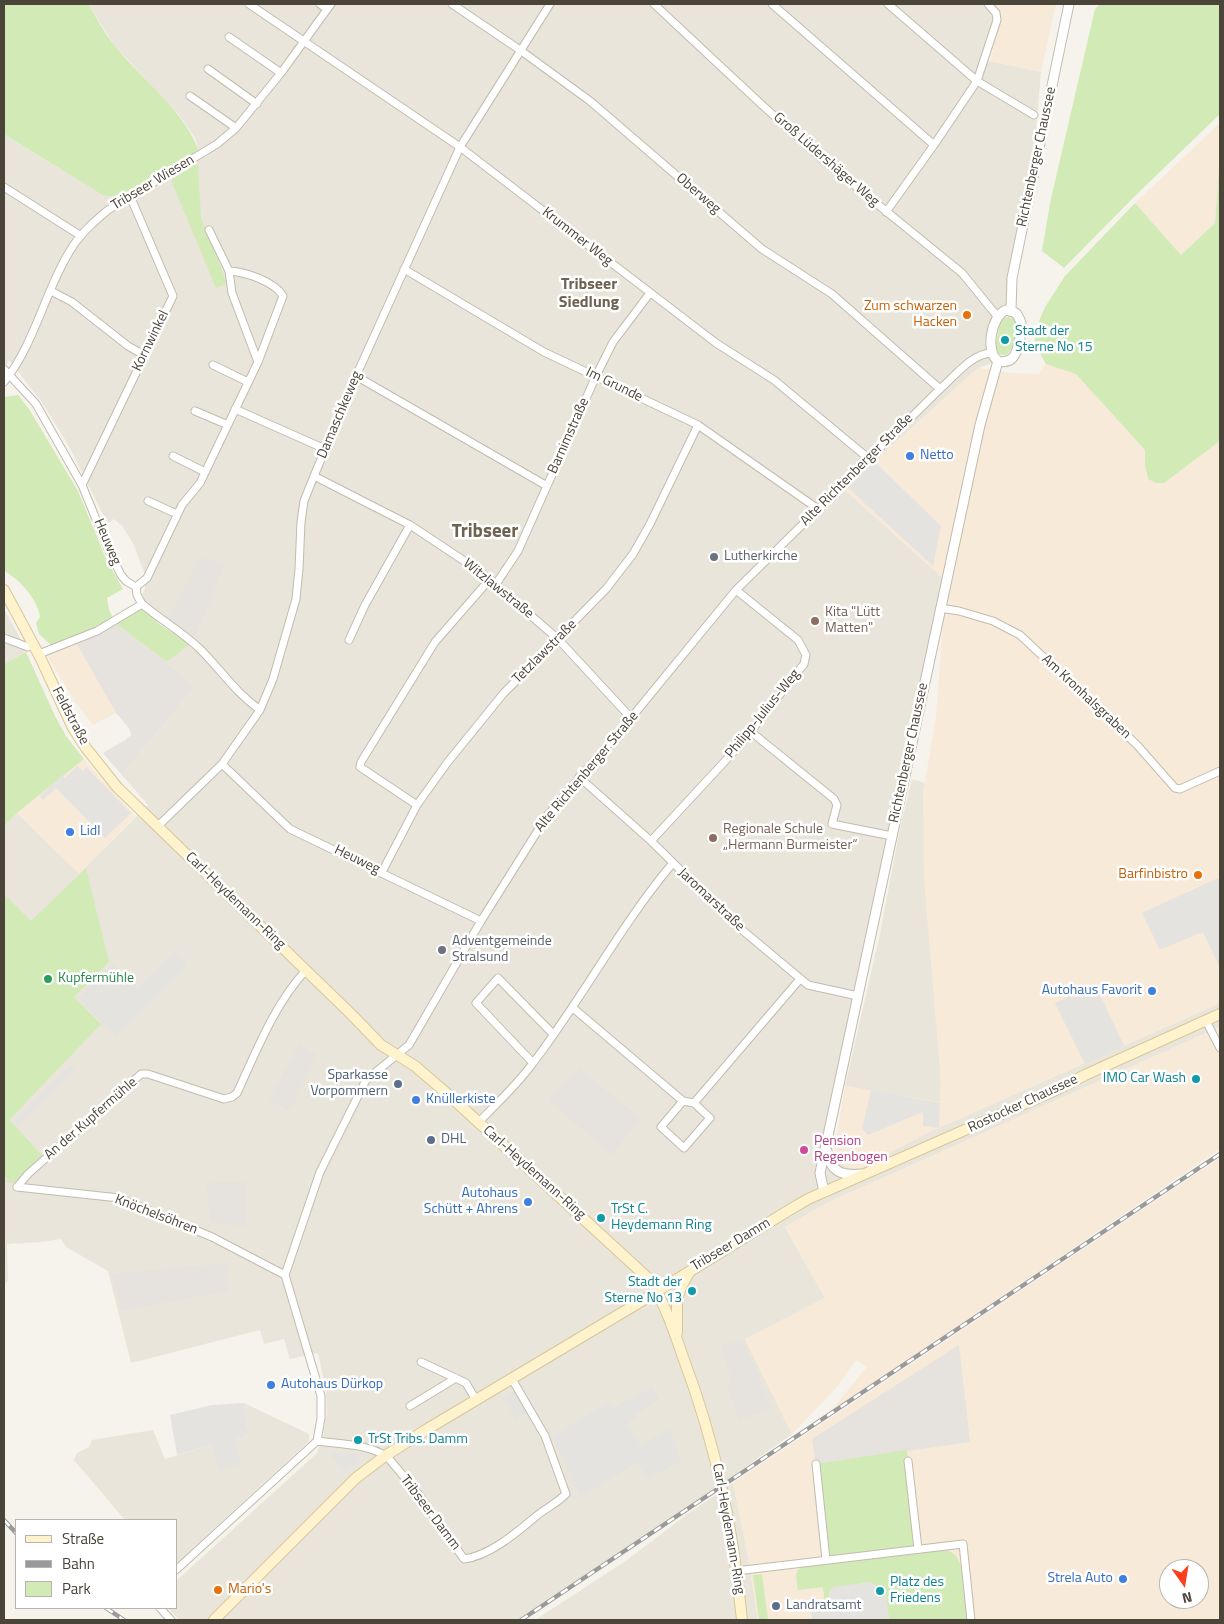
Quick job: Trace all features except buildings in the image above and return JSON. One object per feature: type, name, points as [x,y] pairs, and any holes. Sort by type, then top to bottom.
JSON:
[{"type":"main road","name":"Feldstraße","points":[[4,590],[39,654],[74,728],[86,748],[117,787],[158,826]]},
{"type":"main road","name":"Carl-Heydemann-Ring","points":[[158,826],[352,1015],[380,1045],[415,1066],[479,1122],[650,1280],[657,1292],[691,1376],[714,1452],[728,1514],[742,1620]]},
{"type":"main road","name":"Rostocker Chaussee","points":[[824,1192],[1058,1089],[1220,1014]]},
{"type":"main road","name":"Tribseer Damm","points":[[212,1620],[356,1478],[384,1455],[657,1292],[692,1268],[786,1212],[824,1192]]},
{"type":"main road","points":[[676,1337],[678,1327],[677,1298],[692,1268]]},
{"type":"street","name":"Krummer Weg","points":[[249,4],[460,147],[716,343],[774,380],[868,458]]},
{"type":"street","points":[[320,4],[329,6]]},
{"type":"street","name":"Oberweg","points":[[452,4],[590,101],[762,249],[832,294],[940,389]]},
{"type":"street","name":"Damaschkeweg","points":[[158,826],[222,764],[260,710],[273,678],[296,599],[300,522],[304,501],[325,449],[460,147],[550,4]]},
{"type":"street","name":"Groß Lüdershäger Weg","points":[[654,4],[822,159],[962,274],[997,316]]},
{"type":"street","points":[[772,4],[934,145]]},
{"type":"street","points":[[888,4],[977,82],[1034,116]]},
{"type":"street","points":[[886,212],[977,82],[997,20],[996,13],[988,4]]},
{"type":"street","name":"Richtenberger Chaussee","points":[[1011,310],[1012,278],[1069,4]]},
{"type":"street","name":"Tribseer Wiesen","points":[[4,382],[10,374],[73,246],[81,236],[108,210],[217,144],[236,128],[281,73],[329,6]]},
{"type":"street","points":[[229,37],[281,73]]},
{"type":"street","points":[[208,69],[257,104]]},
{"type":"street","points":[[190,96],[236,128]]},
{"type":"street","points":[[4,187],[81,236]]},
{"type":"street","name":"Kornwinkel","points":[[82,485],[173,296],[130,196]]},
{"type":"street","points":[[209,230],[229,271],[232,293],[258,362]]},
{"type":"street","name":"Im Grunde","points":[[404,269],[544,352],[698,425],[818,510]]},
{"type":"street","points":[[136,587],[147,578],[182,505],[200,483],[258,362],[283,296],[269,283],[241,272],[229,271]]},
{"type":"street","points":[[51,291],[72,302],[128,346],[144,355]]},
{"type":"street","name":"Barnimstraße","points":[[417,805],[360,767],[361,762],[435,642],[493,582],[518,552],[613,342],[650,293]]},
{"type":"street","points":[[1011,310],[1020,318],[1018,349],[1010,360],[998,361],[991,353],[990,348],[997,316],[1001,312],[1011,310]]},
{"type":"street","name":"Alte Richtenberger Straße","points":[[285,1275],[320,1172],[366,1080],[409,1044],[480,921],[547,816],[631,718],[736,590],[940,389],[975,357],[991,353]]},
{"type":"street","name":"Richtenberger Chaussee","points":[[824,1192],[820,1173],[980,425],[998,361]]},
{"type":"street","points":[[214,365],[248,382]]},
{"type":"street","name":"Heuweg","points":[[4,369],[36,404],[82,485],[115,564],[126,581],[136,587],[142,604]]},
{"type":"street","points":[[356,376],[547,486]]},
{"type":"street","points":[[235,410],[325,449]]},
{"type":"street","points":[[195,411],[228,425]]},
{"type":"street","name":"Tetzlawstraße","points":[[382,872],[417,805],[447,763],[503,694],[548,646],[558,640],[606,588],[633,554],[650,524],[698,425]]},
{"type":"street","points":[[173,456],[205,472]]},
{"type":"street","name":"Witzlawstraße","points":[[314,476],[410,525],[493,582],[558,640],[631,718]]},
{"type":"street","points":[[148,501],[177,514]]},
{"type":"street","points":[[349,640],[410,525]]},
{"type":"street","name":"Philipp-Julius-Weg","points":[[651,842],[750,731],[804,664],[806,655],[798,640],[736,590]]},
{"type":"street","points":[[39,654],[97,631],[142,604],[192,642],[247,701],[260,710]]},
{"type":"street","name":"Am Kronhalsgraben","points":[[940,608],[959,611],[993,621],[1020,635],[1137,745],[1175,788],[1180,789],[1220,771]]},
{"type":"street","points":[[4,638],[28,647],[33,644]]},
{"type":"street","points":[[750,731],[834,798],[837,805],[832,824],[892,836]]},
{"type":"street","name":"Heuweg","points":[[222,764],[290,829],[480,921]]},
{"type":"street","name":"Jaromarstraße","points":[[579,777],[651,842],[735,924],[800,979],[808,985],[858,996]]},
{"type":"street","points":[[479,1122],[515,1085],[533,1063],[573,1008],[646,895],[672,864]]},
{"type":"street","name":"An der Kupfermühle","points":[[17,1187],[28,1174],[141,1074],[148,1074],[224,1099],[232,1097],[237,1093],[270,1021],[282,1001],[306,970]]},
{"type":"street","points":[[533,1063],[476,1004],[498,978],[553,1034]]},
{"type":"street","points":[[694,1103],[800,979]]},
{"type":"street","points":[[573,1008],[683,1101],[694,1103],[710,1118],[684,1148],[661,1127],[683,1101]]},
{"type":"street","points":[[1206,1021],[1220,1048]]},
{"type":"street","points":[[827,1146],[829,1161],[836,1171],[850,1175],[870,1173]]},
{"type":"street","name":"Knöchelsöhren","points":[[17,1187],[119,1198],[212,1237],[285,1275]]},
{"type":"street","points":[[178,1568],[318,1441],[321,1396],[285,1275]]},
{"type":"street","points":[[421,1362],[466,1383],[476,1400]]},
{"type":"street","points":[[410,1406],[456,1378]]},
{"type":"street","name":"Tribseer Damm","points":[[384,1455],[416,1491],[464,1559],[474,1558],[518,1533],[535,1517],[558,1502],[566,1494],[545,1436],[512,1379]]},
{"type":"street","points":[[318,1441],[384,1455]]},
{"type":"street","points":[[908,1461],[918,1549]]},
{"type":"street","points":[[816,1464],[826,1560]]},
{"type":"street","points":[[736,1570],[963,1544],[971,1620]]},
{"type":"street","points":[[161,1609],[171,1620]]},
{"type":"shaded area","points":[[88,4],[982,4],[992,15],[993,21],[985,60],[1041,72],[1031,187],[1011,301],[1001,312],[990,348],[998,361],[978,368],[844,489],[946,581],[827,1146],[833,1159],[859,1169],[925,1134],[1220,1003],[1220,1027],[829,1202],[785,1227],[825,1298],[745,1339],[792,1434],[712,1491],[517,1620],[179,1620],[169,1609],[178,1609],[178,1579],[316,1454],[323,1437],[327,1412],[326,1391],[318,1353],[290,1359],[284,1339],[264,1344],[260,1330],[131,1363],[108,1271],[66,1247],[61,1239],[7,1244],[8,1281],[4,1284],[4,1177],[7,1177],[9,1121],[4,1098],[4,826],[17,813],[79,873],[148,805],[122,775],[195,687],[167,662],[194,639],[168,622],[145,602],[142,596],[145,588],[145,575],[133,543],[122,526],[114,519],[109,523],[106,521],[70,448],[41,401],[9,360],[4,369],[4,134],[104,196],[200,154],[195,138],[180,116],[114,45]]},
{"type":"shaded area","points":[[992,4],[1056,4],[1041,72],[990,61],[1000,19],[999,12]]},
{"type":"shaded area","points":[[1220,123],[1220,170],[1215,223],[1181,255],[1135,203]]},
{"type":"shaded area","points":[[1046,364],[1076,373],[1145,450],[1145,465],[1148,479],[1156,483],[1164,483],[1220,441],[1220,1003],[925,1134],[859,1169],[847,1168],[833,1159],[845,1086],[940,1102],[941,1082],[924,879],[923,793],[936,717],[946,581],[844,489],[978,368],[1012,373],[1039,374]]},
{"type":"shaded area","points":[[868,458],[880,467],[941,526],[933,566],[843,483]]},
{"type":"shaded area","points":[[199,558],[225,564],[195,636],[168,621]]},
{"type":"shaded area","points":[[4,609],[26,652],[4,664]]},
{"type":"shaded area","points":[[115,623],[167,662],[195,687],[122,775],[103,753],[131,735],[129,728],[116,713],[76,643]]},
{"type":"shaded area","points":[[76,643],[116,713],[93,725],[76,703],[46,654]]},
{"type":"shaded area","points":[[84,759],[135,816],[79,874],[17,813]]},
{"type":"shaded area","points":[[77,766],[83,771],[86,767],[131,813],[105,838],[56,788],[43,800],[40,796],[62,775],[65,778]]},
{"type":"shaded area","points":[[912,779],[925,783],[923,793],[941,1082],[940,1103],[845,1086],[880,934],[900,828]]},
{"type":"shaded area","points":[[1218,878],[1220,882],[1220,968],[1203,932],[1160,950],[1142,913]]},
{"type":"shaded area","points":[[174,951],[188,965],[116,1037],[78,998],[113,964],[137,988]]},
{"type":"shaded area","points":[[1095,984],[1124,1046],[1085,1064],[1055,1003]]},
{"type":"shaded area","points":[[1220,1027],[1220,1149],[829,1413],[867,1367],[856,1360],[836,1388],[792,1434],[745,1339],[825,1298],[785,1227],[829,1202]]},
{"type":"shaded area","points":[[300,1044],[317,1056],[290,1111],[268,1100]]},
{"type":"shaded area","points":[[70,1065],[75,1070],[17,1127],[12,1122]]},
{"type":"shaded area","points":[[579,1068],[640,1118],[612,1155],[548,1100]]},
{"type":"shaded area","points":[[871,1090],[940,1103],[939,1128],[923,1126],[923,1112],[868,1135],[862,1129]]},
{"type":"shaded area","points":[[1220,1158],[1220,1620],[758,1620],[748,1556],[733,1483]]},
{"type":"shaded area","points":[[246,1182],[246,1226],[210,1222],[207,1183]]},
{"type":"shaded area","points":[[228,1263],[227,1291],[121,1311],[112,1274]]},
{"type":"shaded area","points":[[743,1340],[772,1408],[739,1420],[727,1384],[732,1382],[721,1346]]},
{"type":"shaded area","points":[[959,1345],[970,1442],[816,1464],[812,1439]]},
{"type":"shaded area","points":[[652,1387],[659,1399],[635,1415],[637,1417],[627,1424],[640,1445],[670,1429],[681,1461],[648,1479],[638,1462],[581,1497],[552,1436],[609,1402],[613,1408]]},
{"type":"shaded area","points":[[515,1391],[528,1413],[516,1420],[503,1398]]},
{"type":"shaded area","points":[[244,1403],[309,1434],[309,1441],[178,1562],[178,1519],[124,1519],[74,1460],[77,1453],[89,1447],[92,1440],[153,1430],[165,1459],[211,1445],[242,1463],[234,1439],[249,1435]]},
{"type":"shaded area","points":[[244,1403],[249,1435],[235,1439],[242,1463],[219,1471],[211,1445],[177,1455],[170,1415],[212,1405]]},
{"type":"shaded area","points":[[332,1453],[359,1454],[360,1460],[346,1472],[332,1459]]},
{"type":"shaded area","points":[[733,1483],[748,1556],[758,1620],[535,1620],[627,1560],[686,1515]]},
{"type":"shaded area","points":[[870,1582],[876,1585],[878,1589],[885,1588],[889,1620],[812,1620],[811,1609],[830,1606],[829,1591],[833,1587]]},
{"type":"green space","points":[[4,4],[88,4],[115,46],[184,123],[200,154],[130,196],[104,196],[4,134]]},
{"type":"green space","points":[[1100,4],[1220,4],[1220,114],[1064,268],[1042,251],[1050,203],[1095,9]]},
{"type":"green space","points":[[196,164],[198,165],[201,218],[227,283],[216,288],[171,180]]},
{"type":"green space","points":[[1219,169],[1220,441],[1164,483],[1156,483],[1148,479],[1145,465],[1145,450],[1076,374],[1046,364],[1034,343],[1039,321],[1045,307],[1065,276],[1135,203],[1181,255],[1215,223]]},
{"type":"green space","points":[[1003,318],[1014,319],[1016,332],[1010,352],[1007,355],[1002,355],[997,352],[996,341],[1000,322]]},
{"type":"green space","points":[[18,395],[29,409],[78,491],[106,559],[123,589],[107,598],[109,610],[113,618],[74,638],[52,646],[39,634],[36,623],[40,617],[32,597],[21,583],[4,570],[4,397]]},
{"type":"green space","points":[[143,609],[159,624],[190,644],[167,662],[115,623]]},
{"type":"green space","points":[[26,652],[55,716],[66,736],[84,759],[17,813],[4,826],[4,664]]},
{"type":"green space","name":"Kupfermühle","points":[[86,868],[109,962],[74,997],[101,1024],[9,1120],[43,1156],[13,1183],[7,1182],[7,1177],[4,1177],[4,894],[31,921]]},
{"type":"green space","points":[[907,1450],[918,1549],[826,1560],[816,1464]]},
{"type":"green space","name":"Platz des Friedens","points":[[940,1549],[955,1555],[961,1567],[968,1620],[889,1620],[885,1588],[829,1591],[830,1606],[799,1611],[799,1608],[825,1605],[823,1587],[798,1590],[797,1571],[802,1566]]},
{"type":"green space","points":[[762,1574],[768,1620],[759,1620],[753,1575]]},
{"type":"railway","points":[[521,1620],[1220,1154]]},
{"type":"railway","points":[[4,1520],[15,1532]]},
{"type":"railway","points":[[108,1609],[124,1620]]},
{"type":"place","name":"Zum schwarzen Hacken","points":[[967,315]]},
{"type":"place","name":"Stadt der Sterne No 15","points":[[1005,340]]},
{"type":"place","name":"Netto","points":[[910,456]]},
{"type":"place","name":"Lutherkirche","points":[[714,557]]},
{"type":"place","name":"Kita \"Lütt Matten\"","points":[[815,621]]},
{"type":"place","name":"Lidl","points":[[70,832]]},
{"type":"place","name":"Regionale Schule „Hermann Burmeister“","points":[[713,838]]},
{"type":"place","name":"Barfinbistro","points":[[1198,875]]},
{"type":"place","name":"Adventgemeinde Stralsund","points":[[442,950]]},
{"type":"place","name":"Kupfermühle","points":[[48,979]]},
{"type":"place","name":"Autohaus Favorit","points":[[1152,991]]},
{"type":"place","name":"IMO Car Wash","points":[[1196,1079]]},
{"type":"place","name":"Sparkasse Vorpommern","points":[[398,1084]]},
{"type":"place","name":"Knüllerkiste","points":[[416,1100]]},
{"type":"place","name":"DHL","points":[[431,1140]]},
{"type":"place","name":"Pension Regenbogen","points":[[804,1150]]},
{"type":"place","name":"Autohaus Schütt + Ahrens","points":[[528,1202]]},
{"type":"place","name":"TrSt C. Heydemann Ring","points":[[601,1218]]},
{"type":"place","name":"Stadt der Sterne No 13","points":[[692,1291]]},
{"type":"place","name":"Autohaus Dürkop","points":[[271,1385]]},
{"type":"place","name":"TrSt Tribs. Damm","points":[[358,1440]]},
{"type":"place","name":"Strela Auto","points":[[1123,1579]]},
{"type":"place","name":"Mario's","points":[[218,1590]]},
{"type":"place","name":"Platz des Friedens","points":[[880,1591]]},
{"type":"place","name":"Landratsamt","points":[[776,1606]]},
{"type":"district","name":"Tribseer Siedlung","points":[[589,294]]},
{"type":"district","name":"Tribseer","points":[[485,532]]}]
